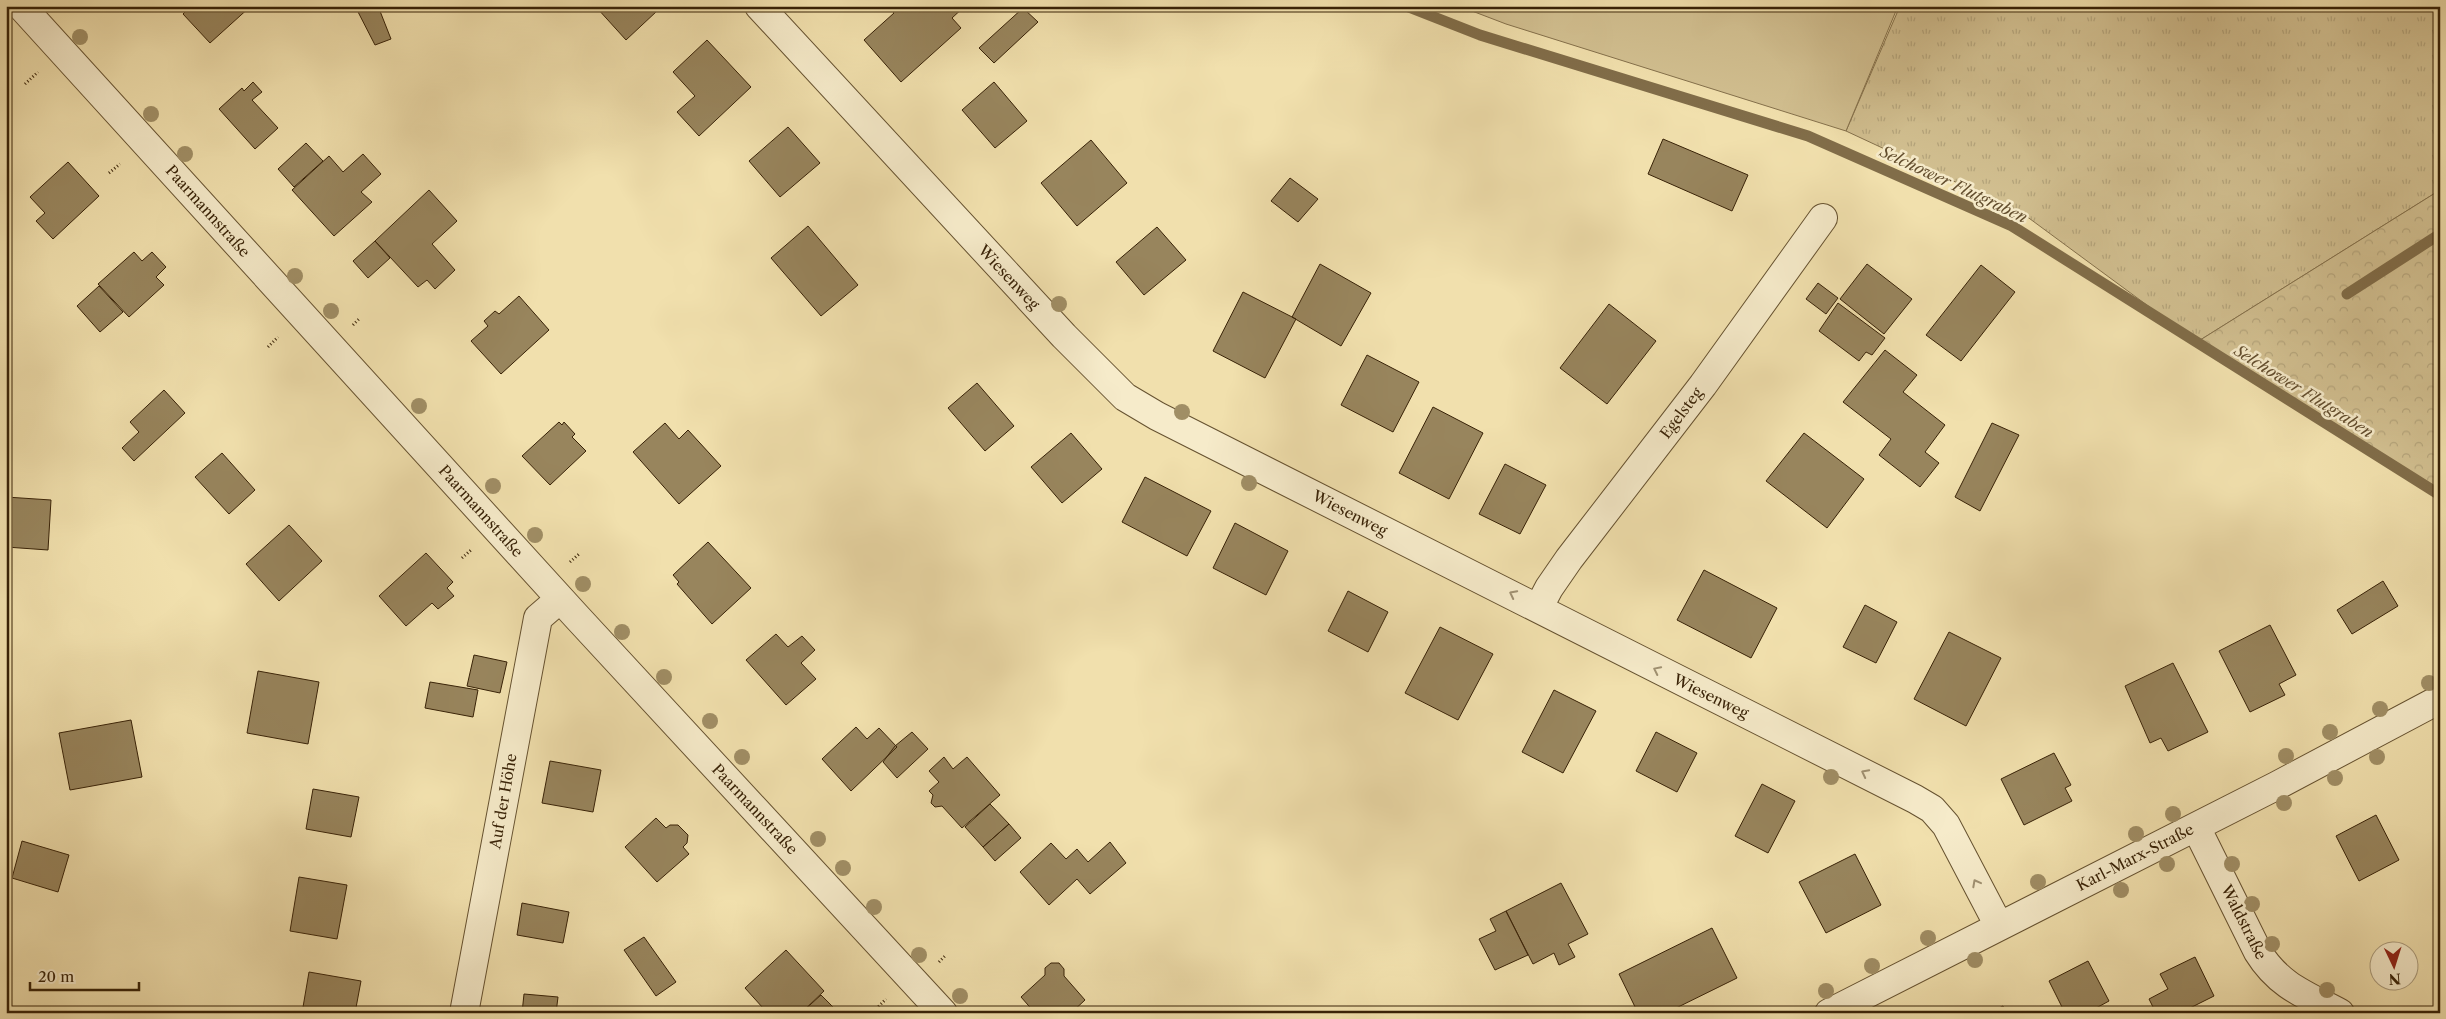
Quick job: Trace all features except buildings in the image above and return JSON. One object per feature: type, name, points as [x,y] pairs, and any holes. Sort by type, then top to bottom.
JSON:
[{"type":"street","name":"Paarmannstraße","points":[[21,6],[560,598],[943,1013]]},
{"type":"street","name":"Wiesenweg","points":[[759,6],[1064,336],[1125,397],[1157,416],[1538,607],[1638,660],[1932,809],[1946,825],[1999,926]]},
{"type":"street","name":"Egelsteg","points":[[1538,607],[1574,553],[1703,385],[1823,218]]},
{"type":"street","name":"Auf der Höhe","points":[[464,1013],[538,618],[560,598]]},
{"type":"street","name":"Karl-Marx-Straße","points":[[1829,1013],[2196,827],[2440,699]]},
{"type":"street","name":"Waldstraße","points":[[2196,827],[2269,971],[2287,985],[2340,1013]]},
{"type":"green space","points":[[1459,6],[1898,6],[1846,131],[1506,24]]},
{"type":"green space","points":[[1900,6],[2440,6],[2440,190],[2197,342],[2022,213],[1846,131]]},
{"type":"green space","points":[[2440,190],[2440,495],[2197,342]]},
{"type":"waterway","name":"Selchower Flutgraben","points":[[1406,6],[1480,35],[1808,136],[2012,226],[2440,495]]},
{"type":"waterway","points":[[2347,294],[2440,234]]}]
